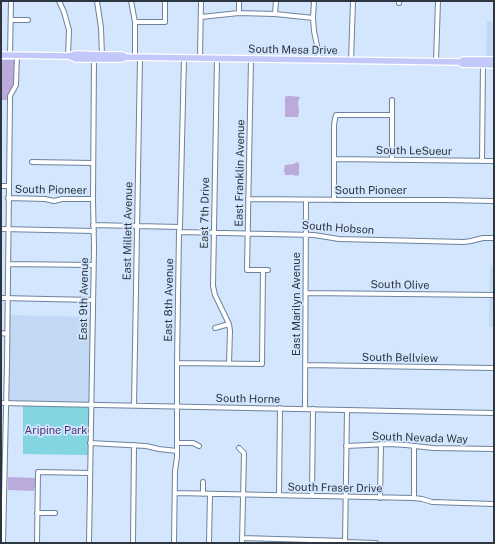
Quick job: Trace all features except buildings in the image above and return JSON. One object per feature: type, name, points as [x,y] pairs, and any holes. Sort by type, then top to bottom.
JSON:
[{"type":"main road","name":"South Mesa Drive","points":[[1,55],[68,56],[76,59],[94,57],[122,59],[126,57],[138,57],[436,62],[494,60]]},
{"type":"main road","name":"South Mesa Drive","points":[[460,62],[462,64],[494,65]]},
{"type":"street","points":[[3,543],[10,96],[16,85],[11,20],[12,1]]},
{"type":"street","points":[[59,1],[69,30],[68,56]]},
{"type":"street","points":[[97,1],[101,28],[102,57]]},
{"type":"street","name":"East Millett Avenue","points":[[131,1],[135,22],[138,57],[134,405]]},
{"type":"street","points":[[135,22],[165,22],[165,1]]},
{"type":"street","points":[[200,58],[201,1]]},
{"type":"street","points":[[239,1],[239,13]]},
{"type":"street","points":[[275,14],[276,1]]},
{"type":"street","points":[[314,1],[314,31],[320,60]]},
{"type":"street","points":[[351,61],[353,1]]},
{"type":"street","points":[[436,62],[438,1]]},
{"type":"street","points":[[201,17],[239,13],[275,14],[313,18]]},
{"type":"street","points":[[11,20],[28,20]]},
{"type":"street","name":"East 9th Avenue","points":[[89,543],[94,265],[94,57]]},
{"type":"street","name":"East 8th Avenue","points":[[174,543],[184,58]]},
{"type":"street","name":"East 7th Drive","points":[[217,59],[213,291],[229,324],[229,364]]},
{"type":"street","name":"East Franklin Avenue","points":[[229,364],[262,364],[260,305],[266,270],[247,270],[251,59]]},
{"type":"street","points":[[482,161],[483,64]]},
{"type":"street","points":[[392,100],[392,160]]},
{"type":"street","points":[[334,200],[334,119],[336,115],[392,115]]},
{"type":"street","name":"South LeSueur","points":[[334,159],[494,161]]},
{"type":"street","points":[[32,162],[93,163]]},
{"type":"street","name":"South Pioneer","points":[[1,186],[9,186]]},
{"type":"street","name":"South Pioneer","points":[[8,198],[45,199],[54,201],[62,199],[93,199]]},
{"type":"street","name":"South Pioneer","points":[[248,199],[494,201]]},
{"type":"street","name":"East Marilyn Avenue","points":[[305,408],[306,200]]},
{"type":"street","points":[[93,225],[180,227]]},
{"type":"street","points":[[1,229],[94,231]]},
{"type":"street","name":"South Hobson","points":[[180,232],[306,234],[339,239],[457,242],[494,238]]},
{"type":"street","points":[[8,264],[94,265]]},
{"type":"street","name":"South Olive","points":[[306,292],[494,295]]},
{"type":"street","points":[[1,298],[93,300]]},
{"type":"street","points":[[215,328],[229,324]]},
{"type":"street","points":[[1,333],[7,334]]},
{"type":"street","points":[[177,363],[229,364]]},
{"type":"street","name":"South Bellview","points":[[305,365],[494,368]]},
{"type":"street","name":"South Horne","points":[[4,403],[494,413]]},
{"type":"street","points":[[279,495],[280,408]]},
{"type":"street","points":[[312,496],[313,409]]},
{"type":"street","points":[[345,542],[347,410]]},
{"type":"street","points":[[90,443],[146,446],[177,451]]},
{"type":"street","points":[[177,443],[193,443],[199,446]]},
{"type":"street","points":[[380,498],[381,444]]},
{"type":"street","name":"South Nevada Way","points":[[346,446],[402,444],[433,448],[494,449]]},
{"type":"street","points":[[133,543],[134,445]]},
{"type":"street","points":[[414,446],[414,498]]},
{"type":"street","points":[[239,448],[244,453],[242,541],[376,543]]},
{"type":"street","points":[[37,543],[38,472],[90,473]]},
{"type":"street","points":[[203,482],[203,494]]},
{"type":"street","name":"South Fraser Drive","points":[[175,494],[414,498],[432,502],[494,504]]},
{"type":"street","points":[[209,543],[210,494]]},
{"type":"street","points":[[38,513],[55,513]]},
{"type":"shaded area","points":[[487,21],[494,22],[494,58],[486,58]]},
{"type":"shaded area","points":[[1,60],[14,61],[14,84],[8,100],[1,100]]},
{"type":"shaded area","points":[[285,97],[300,97],[298,102],[298,117],[285,117]]},
{"type":"shaded area","points":[[297,162],[299,163],[299,175],[285,175],[285,165]]},
{"type":"shaded area","points":[[490,265],[494,265],[494,327],[489,327]]},
{"type":"shaded area","points":[[7,315],[93,317],[91,405],[6,403]]},
{"type":"shaded area","name":"Aripine Park","points":[[23,406],[87,407],[89,409],[88,455],[23,454]]},
{"type":"shaded area","points":[[8,477],[35,478],[34,491],[8,490]]}]
